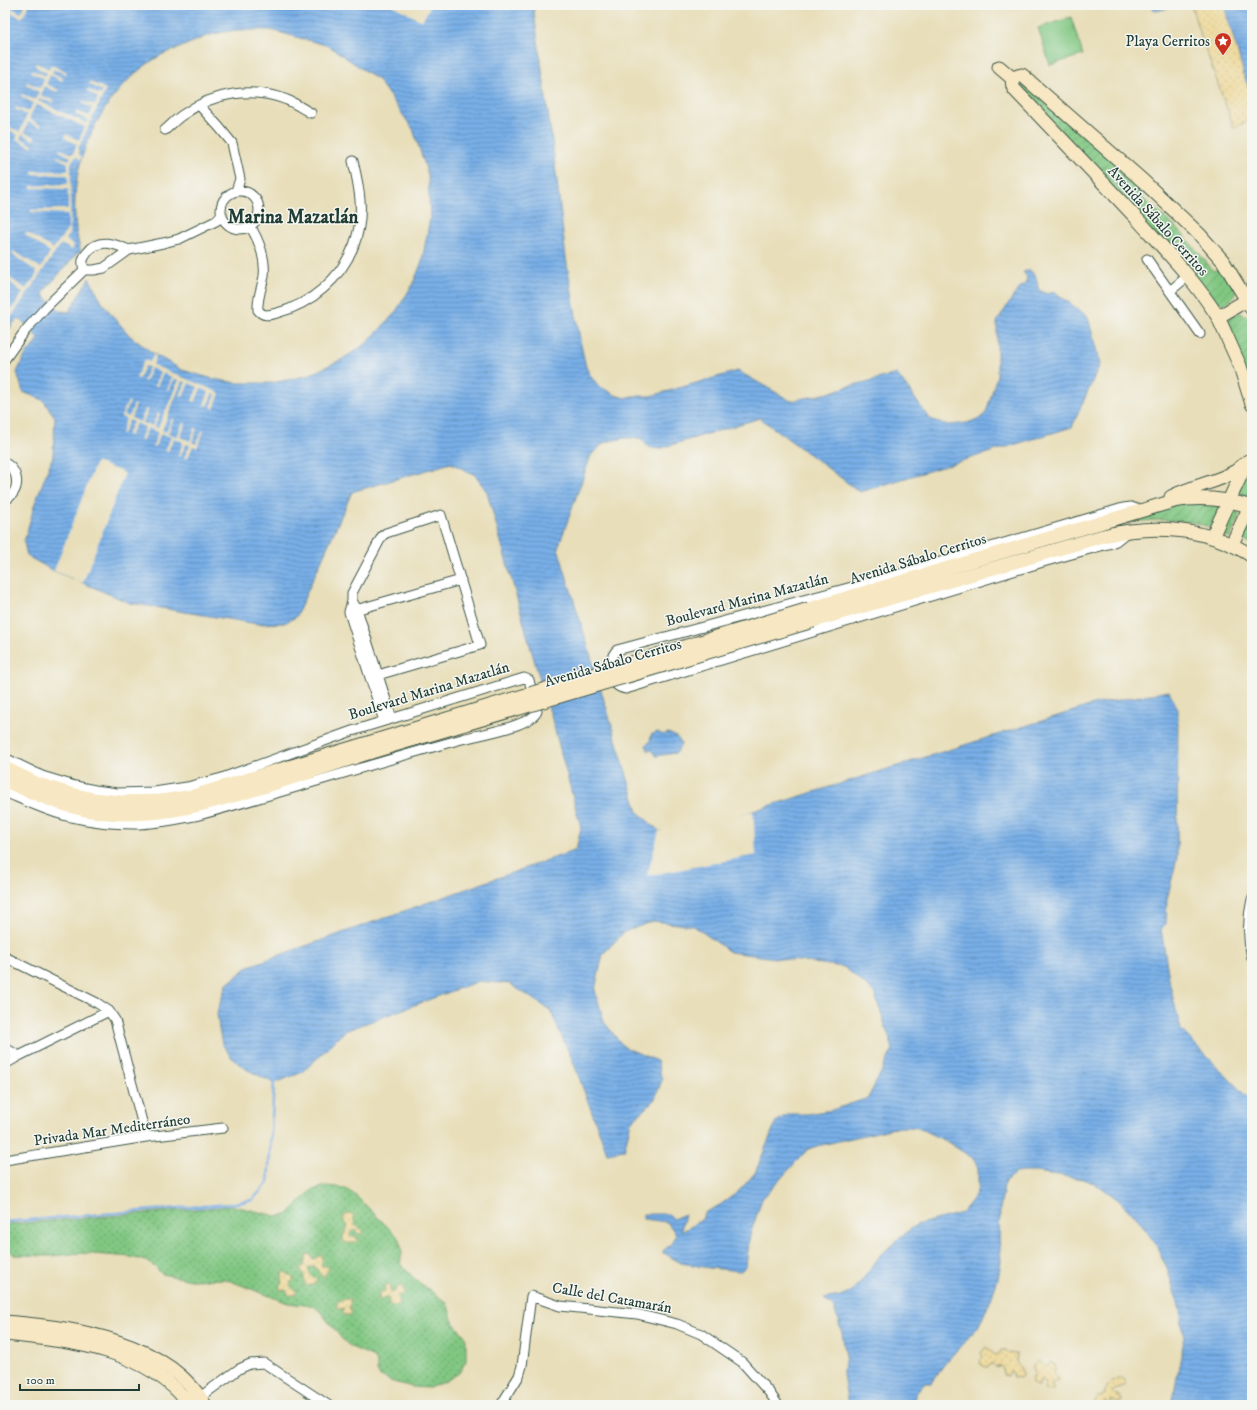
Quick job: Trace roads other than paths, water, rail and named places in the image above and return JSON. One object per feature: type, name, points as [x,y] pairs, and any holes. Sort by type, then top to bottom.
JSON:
[{"type":"main road","name":"Avenida Sábalo Cerritos","points":[[999,67],[1013,79]]},
{"type":"main road","name":"Avenida Sábalo Cerritos","points":[[1013,79],[1017,76],[1022,76],[1175,210],[1212,247],[1250,305]]},
{"type":"main road","name":"Avenida Sábalo Cerritos","points":[[1013,79],[1012,84],[1014,89],[1126,207],[1188,276],[1218,317],[1240,366],[1252,404]]},
{"type":"main road","points":[[1218,317],[1250,305]]},
{"type":"main road","points":[[1212,537],[1228,501],[1251,456]]},
{"type":"main road","points":[[1156,506],[1183,491],[1217,480],[1236,471],[1251,456]]},
{"type":"main road","name":"Avenida Sábalo Cerritos","points":[[370,748],[811,615],[908,575],[1126,515],[1139,510],[1183,499],[1228,501],[1251,507]]},
{"type":"main road","points":[[1232,544],[1251,507]]},
{"type":"main road","name":"Avenida Sábalo Cerritos","points":[[811,615],[916,596],[1096,538],[1129,531],[1177,531],[1196,533],[1232,544],[1252,556]]},
{"type":"main road","name":"Boulevard Marina Mazatlán","points":[[5,768],[38,784],[93,799],[120,802],[161,801],[226,792],[370,748]]},
{"type":"main road","name":"Boulevard Marina Mazatlán","points":[[5,781],[40,796],[72,807],[105,813],[140,814],[167,812],[207,804],[226,792]]},
{"type":"main road","points":[[5,1322],[76,1330],[94,1334],[125,1345],[158,1359],[177,1372],[194,1388],[196,1403]]},
{"type":"main road","points":[[5,1334],[89,1345],[108,1351],[147,1368],[196,1403]]},
{"type":"street","points":[[165,130],[183,114],[199,105],[220,96],[240,92],[273,96],[287,100],[311,113]]},
{"type":"street","points":[[199,105],[220,126],[232,142],[240,179],[236,190],[224,198],[221,210],[224,220],[231,227],[241,228],[250,226],[257,217],[257,202],[250,194],[236,190]]},
{"type":"street","points":[[250,226],[256,235],[264,263],[264,275],[257,306],[260,313],[265,315],[272,314],[288,310],[303,303],[318,293],[332,280],[354,246],[360,217],[360,186],[353,161]]},
{"type":"street","points":[[5,359],[25,331],[52,300],[84,270],[104,268],[130,250],[164,243],[178,238],[216,221],[222,215]]},
{"type":"street","points":[[84,270],[82,265],[83,258],[89,249],[96,244],[109,243],[130,250]]},
{"type":"street","points":[[1147,259],[1200,334]]},
{"type":"street","points":[[1170,291],[1188,276]]},
{"type":"street","points":[[5,463],[13,470],[17,482],[13,494],[5,500]]},
{"type":"street","points":[[374,676],[480,645],[441,515],[386,533],[382,536],[352,593],[353,610],[374,676],[388,720]]},
{"type":"street","name":"Boulevard Marina Mazatlán","points":[[908,575],[617,650],[612,656],[610,663],[613,682],[620,688],[626,689],[916,596]]},
{"type":"street","points":[[353,610],[461,580]]},
{"type":"street","name":"Boulevard Marina Mazatlán","points":[[5,758],[42,776],[75,786],[117,793],[154,792],[187,787],[226,792],[508,728],[531,719],[536,716],[537,712],[529,680],[524,678],[388,720],[226,792],[199,815],[135,824],[98,821],[71,817],[46,809],[5,792]]},
{"type":"street","points":[[1252,899],[1247,932],[1252,958]]},
{"type":"street","points":[[5,957],[97,1003],[109,1011],[115,1020],[146,1137]]},
{"type":"street","points":[[5,1064],[109,1011]]},
{"type":"street","points":[[5,1048],[19,1056]]},
{"type":"street","name":"Privada Mar Mediterráneo","points":[[5,1160],[146,1137],[223,1128]]},
{"type":"street","name":"Calle del Catamarán","points":[[501,1405],[520,1376],[531,1296],[560,1306],[637,1314],[677,1324],[701,1334],[742,1362],[769,1392],[778,1405]]},
{"type":"street","points":[[196,1403],[239,1369],[250,1364],[264,1363],[328,1405]]},
{"type":"water","points":[[5,5],[533,5],[553,148],[566,258],[586,367],[591,377],[599,386],[615,395],[625,398],[632,396],[651,396],[738,371],[791,401],[829,393],[846,387],[897,374],[929,418],[939,423],[949,425],[967,423],[979,419],[986,413],[997,375],[997,322],[1014,295],[1026,283],[1027,277],[1023,272],[1030,270],[1036,277],[1039,290],[1047,294],[1055,292],[1088,317],[1100,364],[1072,427],[860,492],[760,418],[658,449],[648,447],[641,438],[625,438],[605,442],[591,455],[558,548],[638,812],[659,831],[683,830],[727,819],[1096,704],[1169,691],[1178,709],[1177,858],[1167,899],[1166,924],[1161,929],[1170,985],[1181,1030],[1252,1102],[1252,1405],[1172,1405],[1184,1339],[1181,1313],[1167,1268],[1156,1245],[1139,1220],[1116,1198],[1101,1187],[1083,1179],[1037,1172],[1024,1172],[1015,1173],[1005,1181],[1000,1209],[999,1239],[1001,1261],[998,1279],[990,1302],[978,1327],[946,1362],[931,1383],[924,1383],[916,1393],[914,1399],[915,1405],[848,1405],[843,1375],[846,1357],[842,1333],[834,1308],[824,1299],[845,1295],[851,1292],[863,1279],[879,1257],[900,1237],[916,1225],[962,1213],[973,1199],[978,1188],[978,1169],[974,1159],[946,1141],[916,1127],[899,1127],[817,1146],[807,1150],[762,1199],[750,1235],[746,1266],[741,1271],[681,1263],[662,1252],[670,1245],[677,1235],[667,1222],[643,1219],[643,1214],[669,1214],[673,1219],[685,1214],[681,1230],[688,1229],[696,1222],[702,1220],[704,1213],[720,1205],[738,1192],[755,1173],[776,1122],[788,1114],[807,1114],[832,1110],[868,1098],[893,1049],[874,992],[844,967],[730,952],[694,926],[653,921],[624,932],[603,954],[595,990],[604,1022],[624,1047],[657,1061],[662,1080],[655,1099],[631,1122],[624,1150],[607,1153],[574,1064],[550,1010],[510,984],[479,981],[345,1031],[303,1072],[274,1083],[244,1068],[232,1058],[222,1044],[217,1013],[226,985],[249,966],[576,850],[581,828],[552,719],[487,492],[475,475],[451,463],[352,492],[296,617],[284,623],[258,624],[130,603],[54,571],[27,556],[24,542],[35,503],[53,456],[55,417],[43,400],[23,392],[17,372],[25,356],[39,339],[22,321],[18,319],[14,322],[5,335]],"holes":[[[238,30],[271,30],[329,46],[378,80],[413,129],[428,175],[430,218],[422,261],[413,284],[395,313],[367,343],[341,360],[306,376],[272,383],[237,383],[213,379],[182,370],[154,354],[130,336],[111,314],[102,302],[89,278],[69,312],[60,311],[44,296],[43,292],[77,253],[81,253],[76,226],[75,198],[77,178],[82,157],[89,137],[99,118],[125,83],[141,69],[160,56],[205,37],[217,33]]]},
{"type":"water","points":[[1153,5],[1171,5],[1169,8],[1157,11],[1153,10]]},
{"type":"water","points":[[1226,5],[1252,5],[1252,93],[1246,81],[1226,12]]},
{"type":"water","points":[[657,732],[664,735],[668,733],[678,738],[681,745],[676,753],[656,756],[651,750],[648,751],[646,745],[650,741],[651,735]]},
{"type":"waterway","points":[[5,1222],[230,1204],[252,1200],[268,1183],[274,1083]]},
{"type":"place","name":"Playa Cerritos","points":[[1223,56]]},
{"type":"district","name":"Marina Mazatlán","points":[[293,217]]}]
